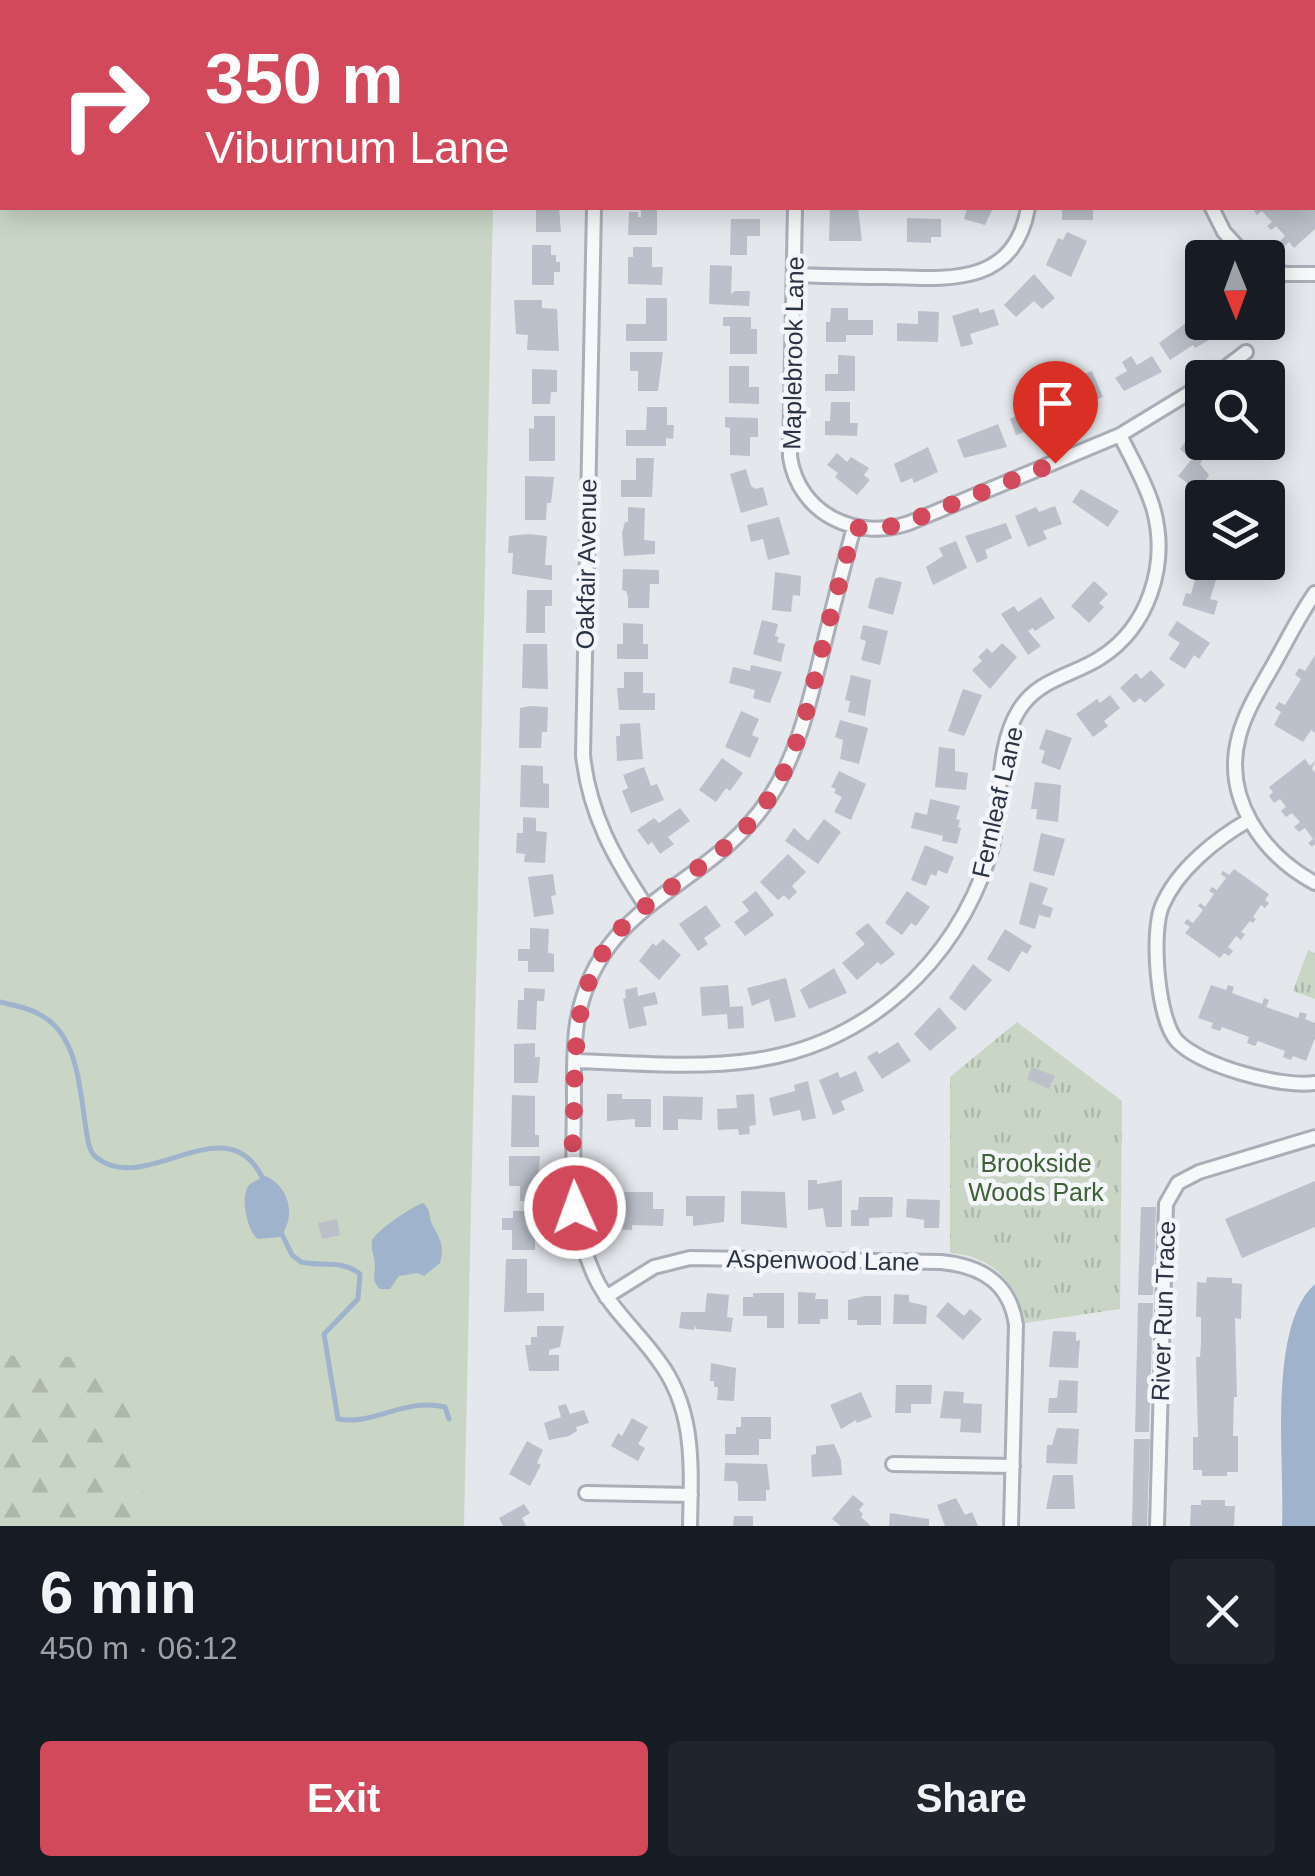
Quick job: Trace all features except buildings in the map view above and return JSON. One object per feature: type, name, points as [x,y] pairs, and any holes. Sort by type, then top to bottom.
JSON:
[{"type":"street","name":"Oakfair Avenue","points":[[594,210],[582,755],[590,800],[601,831],[646,906]]},
{"type":"street","name":"Maplebrook Lane","points":[[795,210],[792,466],[801,491],[817,508],[854,528]]},
{"type":"street","points":[[794,275],[956,278],[990,267],[1008,252],[1024,226],[1028,210]]},
{"type":"street","points":[[1213,210],[1231,240]]},
{"type":"street","points":[[1285,272],[1315,274]]},
{"type":"street","points":[[1236,360],[1246,352]]},
{"type":"street","points":[[690,1526],[691,1444],[681,1400],[659,1360],[606,1297],[586,1256],[573,1197],[577,1021],[590,976],[612,938],[646,906],[730,844],[758,814],[788,767],[806,716],[854,528],[898,526],[1120,436],[1185,395]]},
{"type":"street","name":"Fernleaf Lane","points":[[575,1061],[714,1063],[793,1052],[867,1018],[931,964],[962,921],[982,876],[995,832],[1008,737],[1022,705],[1046,683],[1109,651],[1136,622],[1151,592],[1158,560],[1156,520],[1148,493],[1120,436]]},
{"type":"street","points":[[1315,592],[1258,692],[1239,736],[1237,776],[1249,820],[1276,856],[1315,883]]},
{"type":"street","points":[[1249,820],[1211,846],[1175,884],[1163,903],[1158,919],[1157,952],[1166,1016],[1178,1042],[1239,1072],[1283,1083],[1315,1084]]},
{"type":"street","name":"River Run Trace","points":[[1157,1526],[1166,1204],[1178,1183],[1199,1172],[1315,1137]]},
{"type":"street","name":"Aspenwood Lane","points":[[606,1297],[654,1267],[690,1258],[942,1262],[973,1268],[994,1280],[1011,1302],[1016,1326],[1012,1466]]},
{"type":"street","points":[[893,1464],[1012,1466],[1011,1526]]},
{"type":"street","points":[[586,1493],[690,1495]]},
{"type":"green space","points":[[0,210],[493,210],[464,1526],[0,1526]]},
{"type":"green space","points":[[1308,950],[1315,953],[1315,999],[1293,991]]},
{"type":"green space","name":"Brookside Woods Park","points":[[1017,1022],[1122,1101],[1120,1309],[1025,1323],[1016,1295],[1000,1274],[978,1259],[950,1253],[950,1077]]},
{"type":"green space","points":[[0,1355],[79,1358],[101,1365],[113,1376],[130,1414],[146,1526],[70,1526],[55,1521],[0,1526]]},
{"type":"water","points":[[266,1176],[285,1195],[288,1220],[280,1237],[258,1239],[248,1221],[245,1196],[250,1184]]},
{"type":"water","points":[[423,1203],[441,1243],[440,1263],[424,1276],[399,1276],[390,1289],[380,1289],[374,1281],[372,1241],[394,1220]]},
{"type":"water","points":[[1315,1284],[1315,1526],[1282,1526],[1284,1363],[1300,1304]]},
{"type":"waterway","points":[[0,1002],[39,1014],[64,1039],[76,1068],[89,1145],[97,1158],[117,1167],[139,1167],[209,1149],[230,1149],[249,1159],[264,1181]]},
{"type":"waterway","points":[[280,1230],[292,1255],[301,1262],[339,1265],[360,1274],[358,1299],[324,1334],[338,1419],[364,1419],[431,1405],[445,1407],[449,1419]]},
{"type":"route","points":[[575,1208],[572,1183],[576,1034],[590,976],[623,927],[730,844],[768,801],[794,754],[806,716],[854,528],[898,526],[1055,463]]}]
